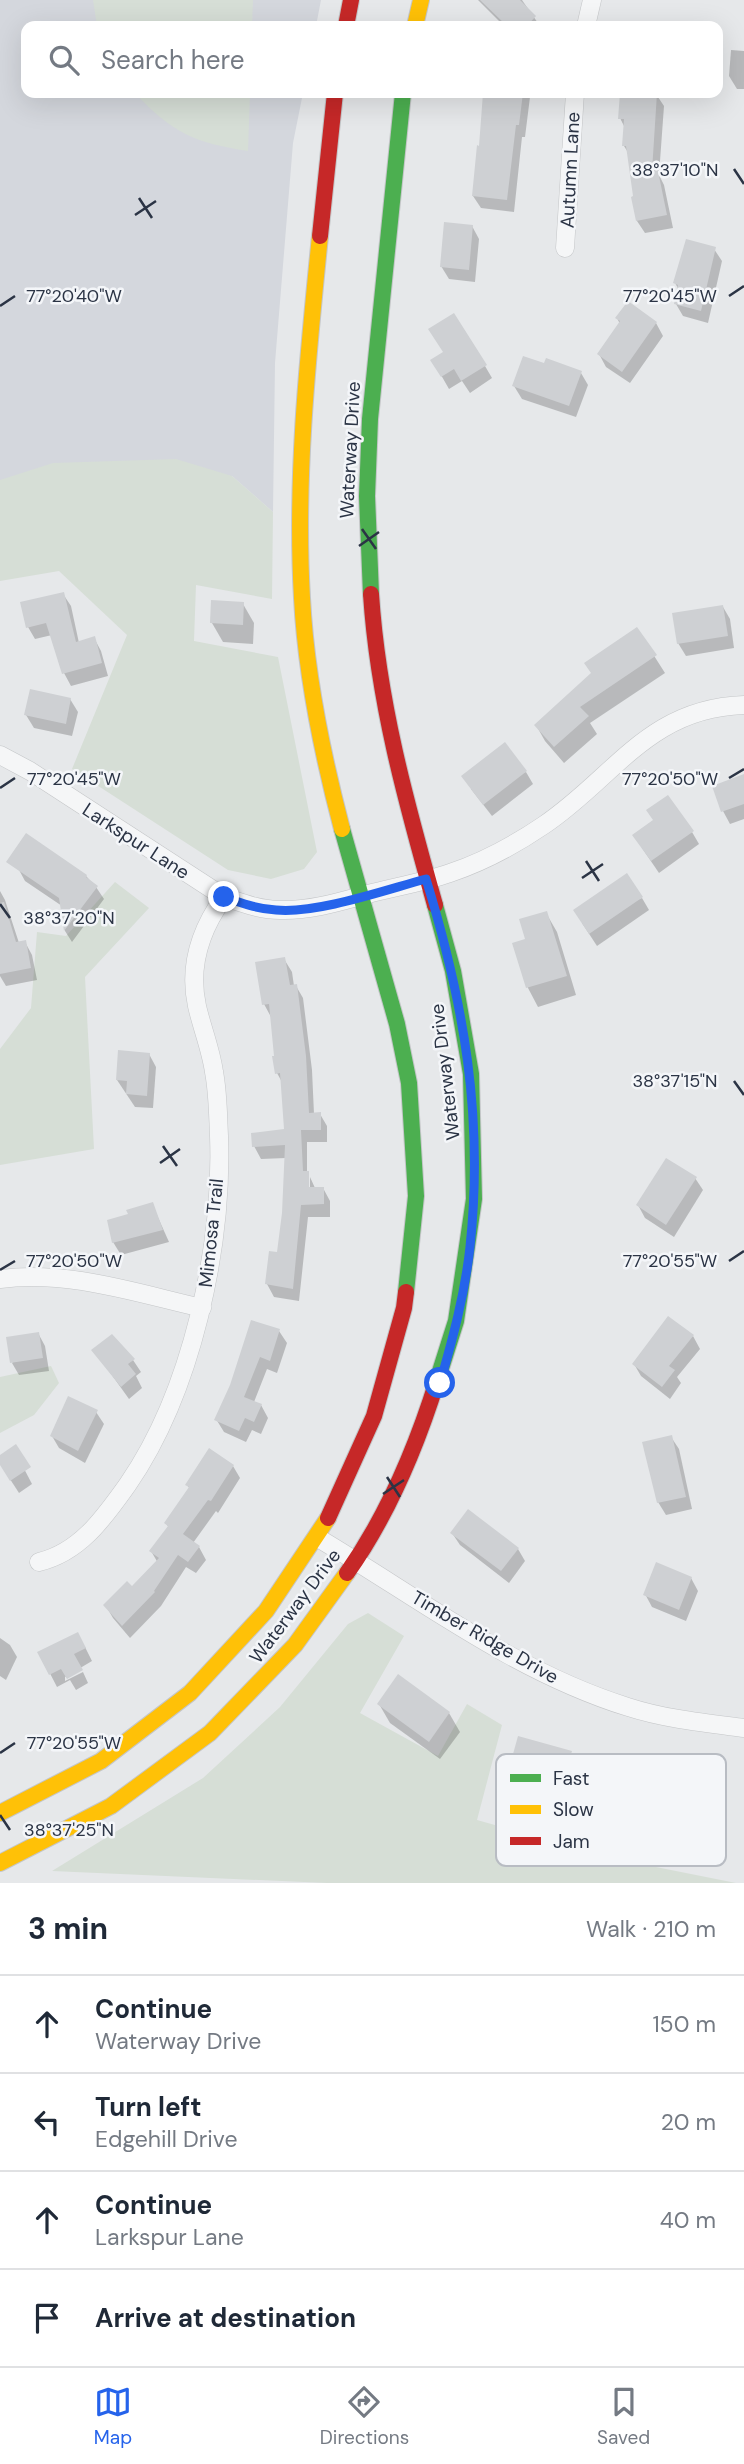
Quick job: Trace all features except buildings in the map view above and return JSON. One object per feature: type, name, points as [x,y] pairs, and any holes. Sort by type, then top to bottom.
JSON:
[{"type":"main road","points":[[347,21],[351,0]]},
{"type":"main road","points":[[416,21],[421,0]]},
{"type":"main road","name":"Waterway Drive","points":[[0,1813],[64,1783],[114,1752],[161,1717],[205,1678],[254,1627],[290,1581],[318,1538],[355,1469],[373,1424],[404,1308],[415,1200],[409,1084],[398,1028],[336,807],[321,737],[307,649],[300,577],[299,484],[304,392],[334,98]]},
{"type":"main road","name":"Waterway Drive","points":[[0,1863],[40,1846],[102,1813],[161,1774],[232,1714],[277,1667],[326,1607],[387,1508],[419,1441],[457,1323],[470,1250],[474,1200],[475,1137],[470,1073],[461,1010],[445,942],[392,747],[378,672],[370,595],[367,518],[369,436],[403,98]]},
{"type":"street","points":[[587,21],[592,0]]},
{"type":"street","name":"Autumn Lane","points":[[565,248],[575,98]]},
{"type":"street","name":"Larkspur Lane","points":[[0,755],[30,771],[224,897],[278,911],[306,909],[465,867],[506,848],[545,825],[574,803],[626,753],[653,734],[707,711],[744,705]]},
{"type":"street","name":"Mimosa Trail","points":[[39,1562],[65,1553],[83,1540],[111,1508],[138,1470],[164,1416],[202,1308],[211,1268],[215,1229],[219,1138],[215,1073],[197,1003],[194,967],[204,930],[224,897]]},
{"type":"street","points":[[0,1279],[48,1277],[89,1282],[202,1308]]},
{"type":"street","name":"Timber Ridge Drive","points":[[318,1538],[491,1645],[547,1676],[631,1708],[691,1721],[744,1728]]},
{"type":"shaded area","points":[[0,0],[321,0],[317,21],[21,21],[21,98],[302,98],[293,143],[275,363],[273,512],[232,476],[0,498]]},
{"type":"shaded area","points":[[93,0],[253,0],[252,21],[96,21]]},
{"type":"shaded area","points":[[140,98],[250,98],[248,151],[199,140],[173,127]]},
{"type":"shaded area","points":[[176,459],[232,476],[273,512],[272,599],[196,585],[194,641],[278,657],[317,852],[304,869],[271,879],[228,870],[72,769],[127,635],[59,571],[0,581],[0,480],[53,463]]},
{"type":"shaded area","points":[[115,882],[149,908],[85,977],[94,1149],[0,1165],[0,1049],[31,1008],[37,932],[66,936]]},
{"type":"shaded area","points":[[51,1366],[59,1383],[34,1415],[0,1433],[0,1377]]},
{"type":"shaded area","points":[[368,1613],[404,1636],[360,1713],[438,1756],[467,1704],[502,1725],[477,1820],[496,1825],[496,1866],[651,1866],[736,1883],[327,1883],[52,1871],[203,1778],[280,1707],[348,1624]]},
{"type":"traffic: fast","points":[[371,594],[367,496],[370,419],[402,98]]},
{"type":"traffic: fast","points":[[342,829],[397,1024],[409,1083],[416,1196],[406,1292]]},
{"type":"traffic: fast","points":[[435,905],[453,971],[471,1074],[474,1199],[456,1321],[437,1381]]},
{"type":"traffic: slow","points":[[416,21],[421,0]]},
{"type":"traffic: slow","points":[[320,236],[301,461],[300,552],[304,627],[311,685],[342,829]]},
{"type":"traffic: slow","points":[[0,1813],[101,1761],[190,1693],[266,1611],[328,1518]]},
{"type":"traffic: slow","points":[[0,1863],[111,1806],[210,1733],[295,1645],[347,1573]]},
{"type":"traffic: jam","points":[[347,21],[351,0]]},
{"type":"traffic: jam","points":[[320,236],[334,98]]},
{"type":"traffic: jam","points":[[371,594],[387,712],[404,790],[435,905]]},
{"type":"traffic: jam","points":[[328,1518],[374,1416],[406,1292]]},
{"type":"traffic: jam","points":[[347,1573],[362,1551],[400,1480],[437,1381]]},
{"type":"route","points":[[224,897],[278,911],[306,909],[426,879],[461,1010],[475,1137],[470,1250],[457,1323],[440,1383]]}]
